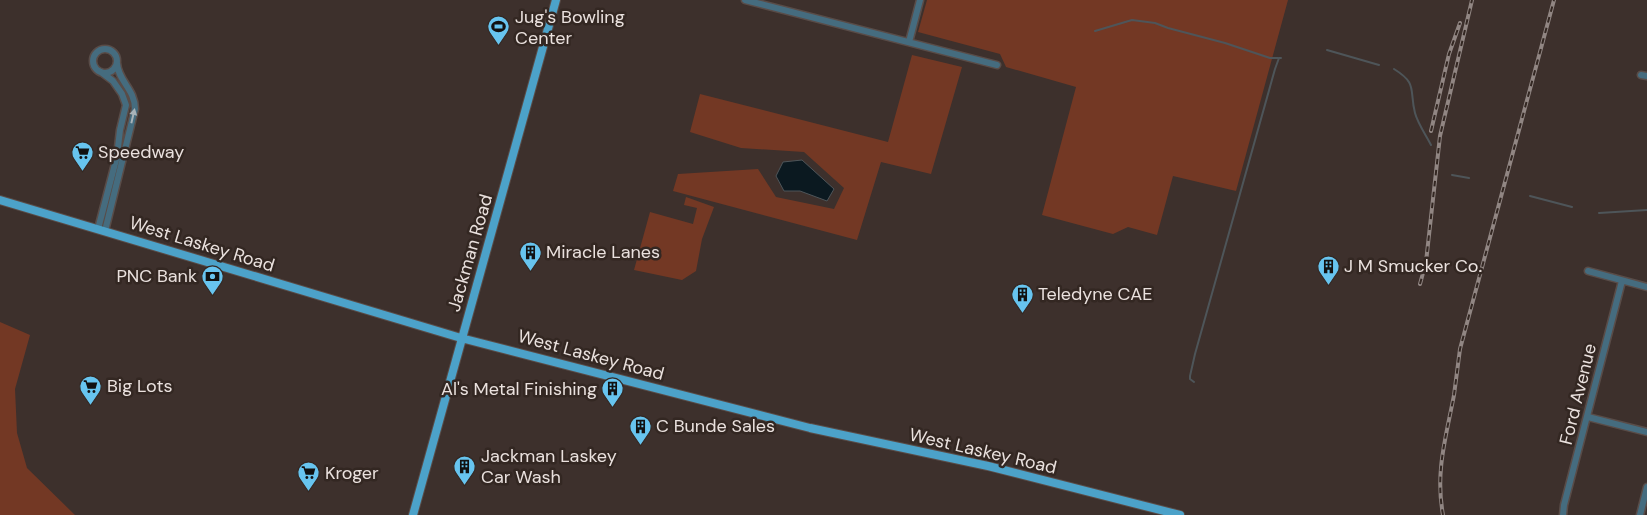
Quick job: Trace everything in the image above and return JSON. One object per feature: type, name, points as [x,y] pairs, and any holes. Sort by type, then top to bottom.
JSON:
[{"type":"main road","name":"Jackman Road","points":[[413,515],[556,0]]},
{"type":"main road","name":"West Laskey Road","points":[[0,200],[462,338],[801,426],[988,466],[1180,515]]},
{"type":"street","points":[[745,0],[997,65]]},
{"type":"street","points":[[909,42],[920,0]]},
{"type":"street","points":[[101,50],[112,51],[116,56],[120,76],[133,96],[134,109],[102,230],[126,105],[122,94],[113,81],[96,68],[94,62],[95,55],[101,50]]},
{"type":"street","points":[[101,72],[112,72],[117,62]]},
{"type":"street","points":[[1588,271],[1647,287]]},
{"type":"street","name":"Ford Avenue","points":[[1563,515],[1622,281]]},
{"type":"street","points":[[1588,417],[1647,432]]},
{"type":"street","points":[[1640,515],[1647,486]]},
{"type":"shaded area","points":[[927,0],[1288,0],[1236,191],[1173,176],[1157,235],[1128,227],[1113,234],[1042,215],[1076,87],[1006,67],[1000,54],[918,32]]},
{"type":"shaded area","points":[[912,55],[962,67],[931,174],[881,162],[857,240],[673,191],[678,174],[758,169],[776,197],[834,209],[844,188],[804,152],[741,148],[690,132],[700,94],[888,142]]},
{"type":"shaded area","points":[[802,160],[834,189],[827,201],[800,191],[784,191],[776,176],[783,162]]},
{"type":"shaded area","points":[[686,197],[714,207],[702,239],[696,271],[682,280],[634,270],[650,212],[693,224],[697,208],[684,205]]},
{"type":"shaded area","points":[[0,322],[30,335],[15,389],[17,433],[27,468],[75,515],[0,515]]},
{"type":"waterway","points":[[1095,31],[1132,20],[1155,23],[1270,58],[1278,58]]},
{"type":"waterway","points":[[1327,50],[1379,65]]},
{"type":"waterway","points":[[1194,382],[1190,379],[1190,376],[1195,354],[1275,69],[1279,58],[1281,58]]},
{"type":"waterway","points":[[1394,69],[1402,74],[1410,83],[1416,117],[1431,145]]},
{"type":"waterway","points":[[1452,175],[1469,178]]},
{"type":"waterway","points":[[1530,196],[1572,207]]},
{"type":"waterway","points":[[1599,213],[1647,210]]},
{"type":"railway","points":[[1420,284],[1426,262],[1440,136],[1472,0]]},
{"type":"railway","points":[[1443,515],[1440,484],[1441,469],[1460,349],[1554,0]]},
{"type":"railway","points":[[1431,131],[1449,54],[1460,23]]},
{"type":"place","name":"Jug's Bowling Center","points":[[499,46]]},
{"type":"place","name":"Speedway","points":[[82,171]]},
{"type":"place","name":"Miracle Lanes","points":[[530,271]]},
{"type":"place","name":"J M Smucker Co.","points":[[1328,285]]},
{"type":"place","name":"PNC Bank","points":[[213,295]]},
{"type":"place","name":"Teledyne CAE","points":[[1022,313]]},
{"type":"place","name":"Big Lots","points":[[91,405]]},
{"type":"place","name":"Al's Metal Finishing","points":[[613,408]]},
{"type":"place","name":"C Bunde Sales","points":[[640,445]]},
{"type":"place","name":"Jackman Laskey Car Wash","points":[[465,485]]},
{"type":"place","name":"Kroger","points":[[309,492]]}]
